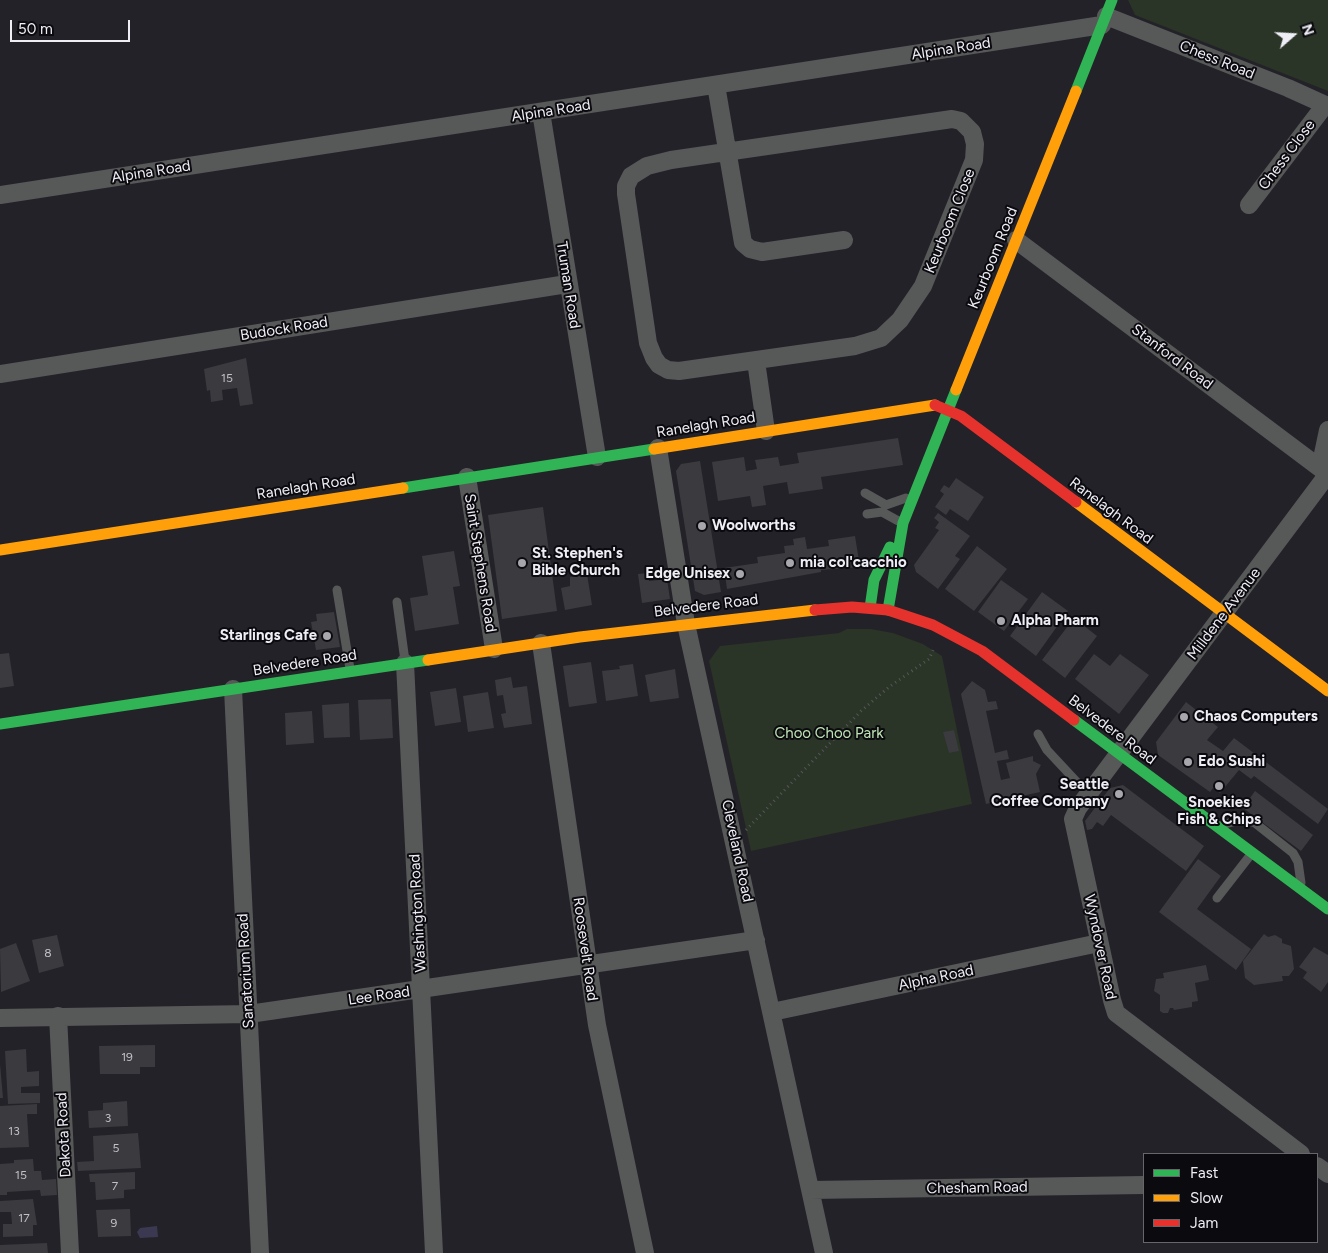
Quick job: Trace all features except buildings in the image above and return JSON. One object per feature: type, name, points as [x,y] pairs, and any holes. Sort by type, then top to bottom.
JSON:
[{"type":"main road","name":"Keurboom Road","points":[[870,608],[877,573],[902,525],[918,486],[1106,14]]},
{"type":"main road","name":"Ranelagh Road","points":[[0,550],[937,405],[977,428],[1328,691]]},
{"type":"main road","name":"Keurboom Road","points":[[888,610],[902,525]]},
{"type":"main road","name":"Belvedere Road","points":[[0,724],[494,649],[686,624],[820,608],[888,610],[921,620],[970,643],[1328,910]]},
{"type":"street","name":"Alpina Road","points":[[0,195],[716,85],[1106,14]]},
{"type":"street","name":"Chess Road","points":[[1106,14],[1288,88],[1327,106]]},
{"type":"street","points":[[716,85],[740,238],[746,246],[762,252],[844,240]]},
{"type":"street","name":"Chess Close","points":[[1249,205],[1327,106]]},
{"type":"street","name":"Truman Road","points":[[542,112],[567,284],[597,457]]},
{"type":"street","name":"Keurboom Close","points":[[952,119],[967,126],[974,144],[974,160],[932,267],[923,286],[900,320],[881,338],[872,342],[761,360],[679,371],[668,370],[659,365],[648,343],[626,194],[628,180],[647,166],[727,152],[952,119]]},
{"type":"street","name":"Stanford Road","points":[[1016,240],[1325,472]]},
{"type":"street","name":"Budock Road","points":[[0,374],[567,284]]},
{"type":"street","points":[[761,360],[771,430]]},
{"type":"street","name":"Milldene Avenue","points":[[1119,754],[1225,614],[1325,472],[1328,430]]},
{"type":"street","name":"Cleveland Road","points":[[658,448],[686,624],[824,1253]]},
{"type":"street","name":"Saint Stephens Road","points":[[467,477],[494,649]]},
{"type":"street","name":"Roosevelt Road","points":[[541,643],[597,1024],[645,1253]]},
{"type":"street","name":"Washington Road","points":[[405,663],[434,1253]]},
{"type":"street","name":"Sanatorium Road","points":[[233,689],[260,1253]]},
{"type":"street","name":"Wyndover Road","points":[[1119,754],[1074,814],[1074,825],[1116,1013],[1121,1019],[1301,1153]]},
{"type":"street","name":"Lee Road","points":[[0,1018],[249,1014],[756,940]]},
{"type":"street","name":"Alpha Road","points":[[772,1012],[1100,943]]},
{"type":"street","name":"Dakota Road","points":[[58,1016],[70,1253]]},
{"type":"street","points":[[1318,1167],[1328,1176]]},
{"type":"street","name":"Chesham Road","points":[[810,1190],[1143,1185]]},
{"type":"lane","points":[[865,493],[886,506],[902,501],[918,486]]},
{"type":"lane","points":[[867,514],[879,511],[902,525]]},
{"type":"lane","points":[[337,590],[350,671]]},
{"type":"lane","points":[[397,602],[405,663]]},
{"type":"lane","points":[[1038,734],[1047,750],[1088,794]]},
{"type":"lane","points":[[1217,827],[1243,819],[1255,823],[1290,849],[1296,858],[1301,889]]},
{"type":"lane","points":[[1217,898],[1252,853]]},
{"type":"path","points":[[744,832],[756,823],[818,754],[861,711],[889,687],[929,659],[936,645]]},
{"type":"green space","points":[[1128,0],[1328,0],[1328,91],[1135,15]]},
{"type":"green space","name":"Choo Choo Park","points":[[847,629],[871,629],[893,633],[923,644],[942,656],[972,804],[751,851],[709,661],[720,646],[839,633]]},
{"type":"shaded area","points":[[157,1226],[158,1237],[140,1238],[137,1232],[140,1228]]},
{"type":"traffic: fast","points":[[1076,91],[1112,0]]},
{"type":"traffic: fast","points":[[888,610],[903,523],[956,390]]},
{"type":"traffic: fast","points":[[403,488],[654,449]]},
{"type":"traffic: fast","points":[[870,608],[874,580],[890,547]]},
{"type":"traffic: fast","points":[[0,724],[428,660]]},
{"type":"traffic: fast","points":[[1074,720],[1328,909]]},
{"type":"traffic: slow","points":[[956,390],[1076,91]]},
{"type":"traffic: slow","points":[[654,449],[935,405]]},
{"type":"traffic: slow","points":[[0,550],[403,488]]},
{"type":"traffic: slow","points":[[1076,502],[1328,691]]},
{"type":"traffic: slow","points":[[428,660],[580,637],[815,610]]},
{"type":"traffic: jam","points":[[935,405],[961,416],[1076,502]]},
{"type":"traffic: jam","points":[[815,610],[852,607],[888,610],[933,625],[982,651],[1074,720]]},
{"type":"place","name":"Woolworths","points":[[702,526]]},
{"type":"place","name":"St. Stephen's Bible Church","points":[[522,563]]},
{"type":"place","name":"mia col'cacchio","points":[[790,563]]},
{"type":"place","name":"Edge Unisex","points":[[740,574]]},
{"type":"place","name":"Alpha Pharm","points":[[1001,621]]},
{"type":"place","name":"Starlings Cafe","points":[[327,636]]},
{"type":"place","name":"Chaos Computers","points":[[1184,717]]},
{"type":"place","name":"Edo Sushi","points":[[1188,762]]},
{"type":"place","name":"Snoekies Fish & Chips","points":[[1219,786]]},
{"type":"place","name":"Seattle Coffee Company","points":[[1119,794]]}]
